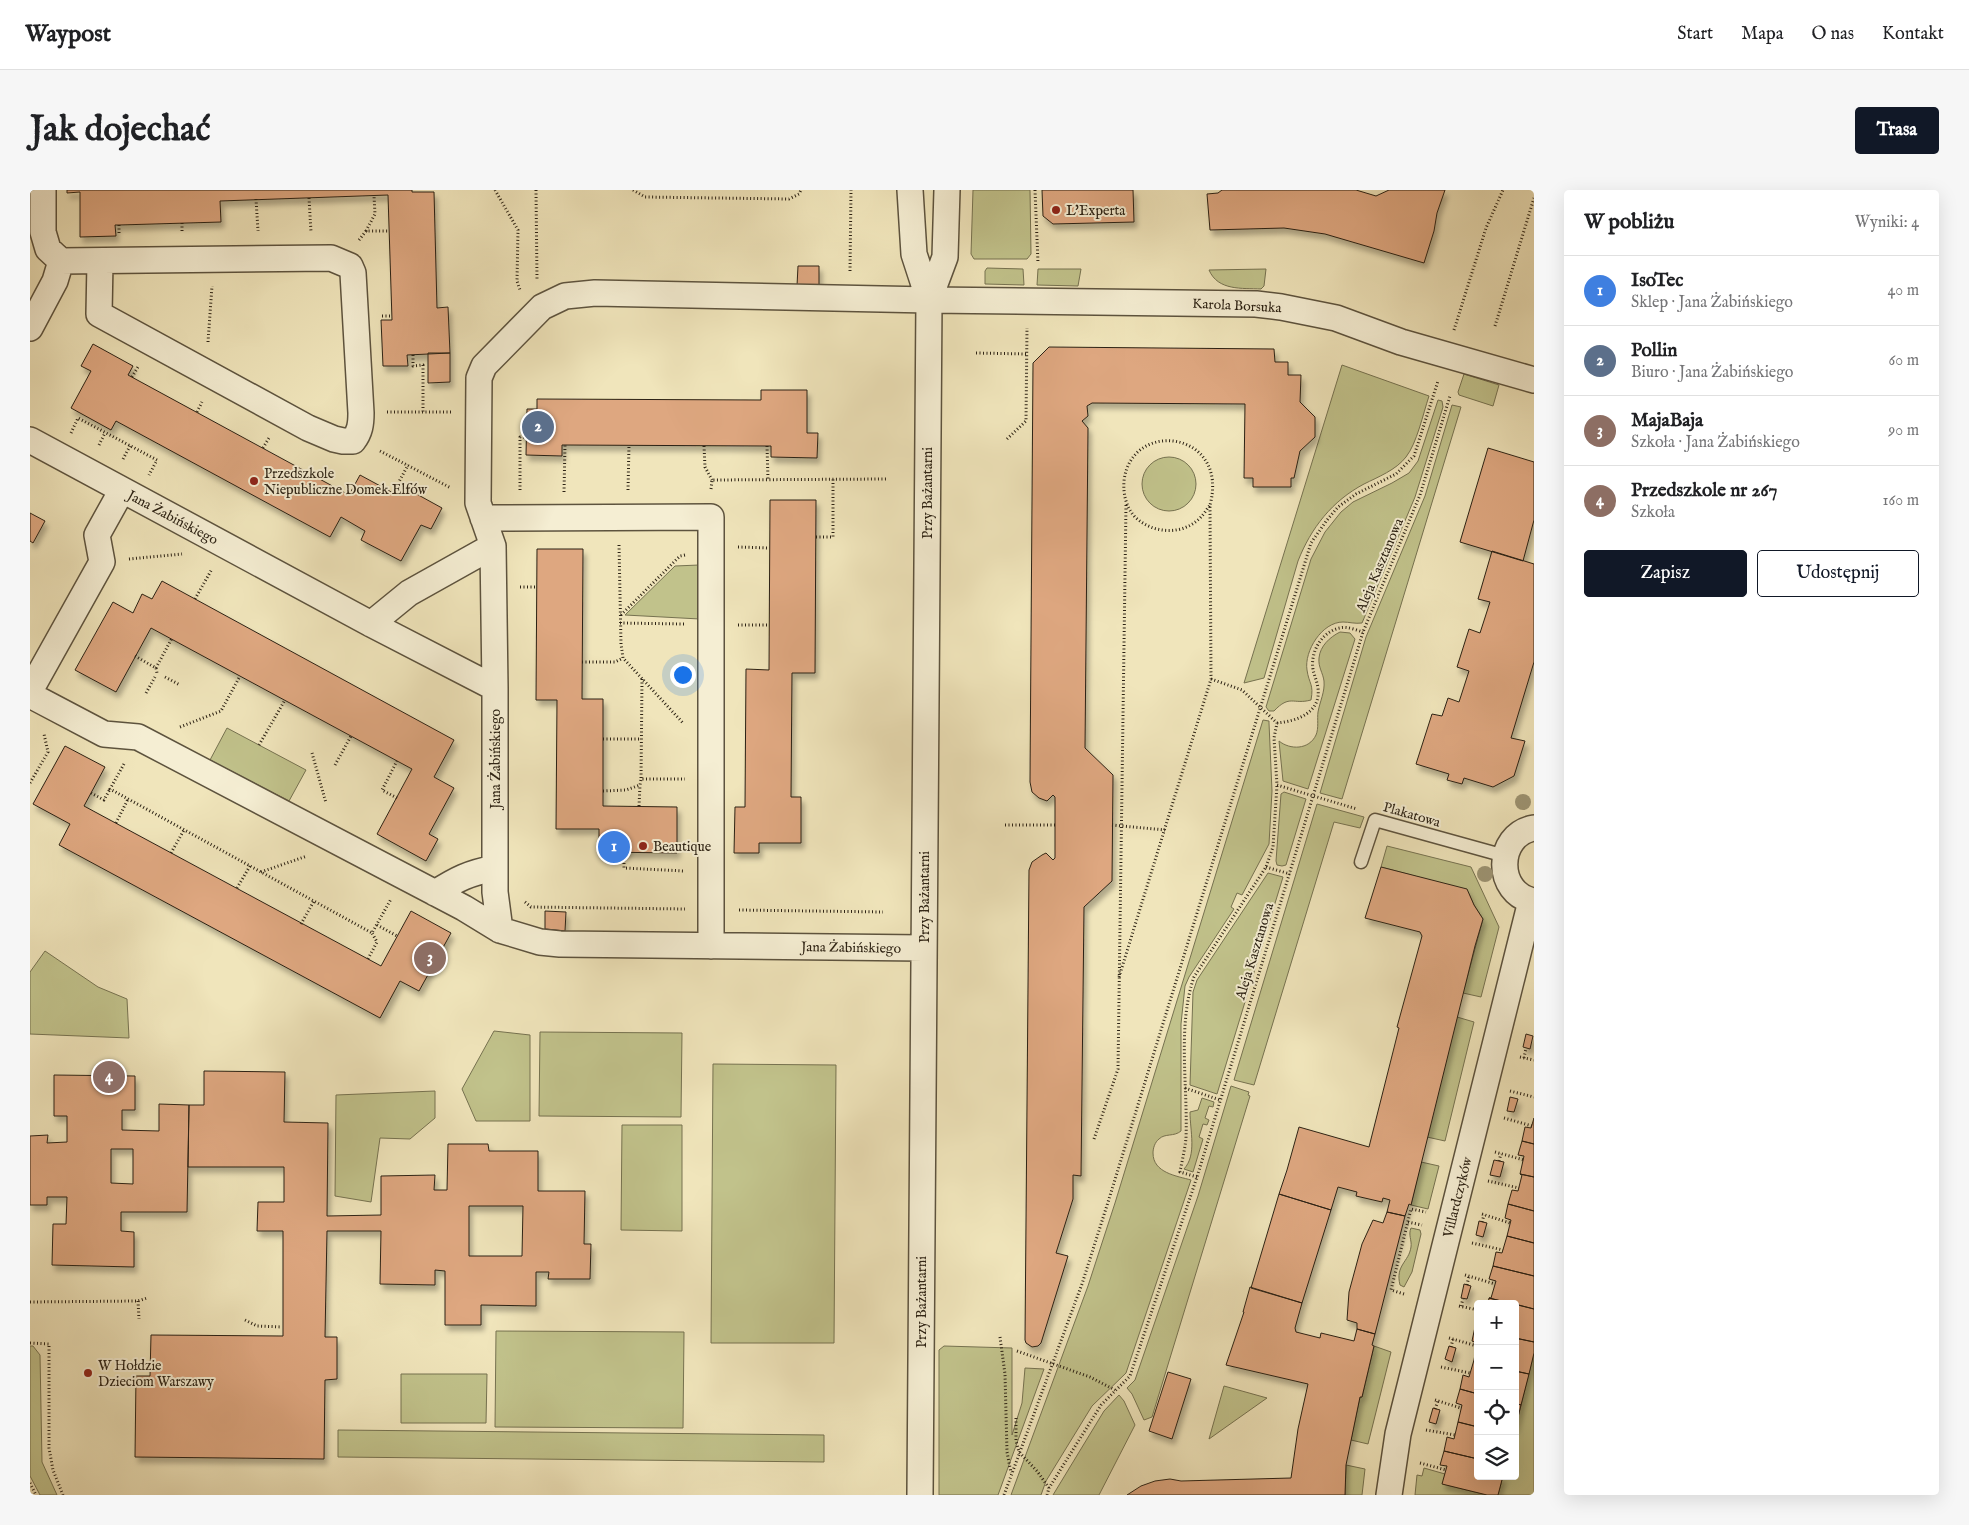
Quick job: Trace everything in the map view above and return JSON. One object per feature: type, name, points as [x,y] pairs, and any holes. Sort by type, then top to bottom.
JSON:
[{"type":"street","points":[[43,190],[43,232],[48,248],[61,261],[100,262],[313,257],[331,258],[350,266],[353,274],[361,412],[360,430],[353,441],[334,440],[308,428],[99,314],[100,262]]},
{"type":"street","name":"Przy Bażantarni","points":[[910,190],[914,254],[929,300],[920,1495]]},
{"type":"street","name":"Przy Bażantarni","points":[[929,300],[946,257],[946,190]]},
{"type":"street","points":[[30,328],[55,281],[61,261]]},
{"type":"street","name":"Karola Borsuka","points":[[481,510],[479,378],[484,366],[529,309],[542,306],[565,296],[596,292],[929,300],[1229,303],[1281,307],[1336,318],[1401,342],[1534,380]]},
{"type":"street","name":"Jana Żabińskiego","points":[[30,440],[371,624],[494,688],[495,892],[500,930],[540,942],[560,944],[923,948]]},
{"type":"street","points":[[30,691],[102,562],[98,535],[122,490]]},
{"type":"street","points":[[494,688],[493,546],[481,510],[563,518],[711,517],[711,946]]},
{"type":"street","points":[[371,624],[409,593],[493,546]]},
{"type":"street","points":[[30,695],[104,734],[147,742],[435,893],[500,930]]},
{"type":"street","points":[[1532,901],[1520,896],[1511,888],[1506,877],[1505,856],[1511,843],[1519,835],[1534,828]]},
{"type":"street","points":[[435,893],[471,873],[495,868]]},
{"type":"street","name":"Villardczyków","points":[[1389,1495],[1398,1434],[1532,901]]},
{"type":"lane","name":"Plakatowa","points":[[1375,820],[1505,856]]},
{"type":"lane","points":[[1361,862],[1375,820]]},
{"type":"path","points":[[495,190],[518,230],[516,281],[529,309]]},
{"type":"path","points":[[529,309],[537,284],[536,190]]},
{"type":"path","points":[[633,190],[645,197],[789,198],[799,194],[801,190]]},
{"type":"path","points":[[850,261],[851,190]]},
{"type":"path","points":[[1035,190],[1038,263]]},
{"type":"path","points":[[1454,332],[1486,228],[1503,190]]},
{"type":"path","points":[[366,231],[375,214],[374,196]]},
{"type":"path","points":[[309,198],[313,257]]},
{"type":"path","points":[[1494,326],[1534,198]]},
{"type":"path","points":[[256,199],[259,258]]},
{"type":"path","points":[[205,372],[214,258]]},
{"type":"path","points":[[1007,439],[1026,421],[1028,319]]},
{"type":"path","points":[[976,353],[1027,354]]},
{"type":"path","points":[[413,355],[413,366],[423,365],[423,412]]},
{"type":"path","points":[[1004,1495],[1082,1284],[1311,543],[1326,520],[1338,507],[1356,494],[1396,474],[1414,456],[1440,376]]},
{"type":"path","name":"Aleja Kasztanowa","points":[[1047,1495],[1049,1488],[1101,1405],[1130,1376],[1197,1177],[1363,632],[1420,495],[1450,396]]},
{"type":"path","points":[[361,412],[479,412]]},
{"type":"path","points":[[74,427],[78,418],[156,460],[152,469]]},
{"type":"path","points":[[101,441],[105,433]]},
{"type":"path","points":[[520,486],[520,437],[526,437]]},
{"type":"path","points":[[1094,1139],[1118,1069],[1119,977],[1121,826],[1126,503],[1123,488],[1125,474],[1131,460],[1142,449],[1154,442],[1170,440],[1184,443],[1197,450],[1207,462],[1213,475],[1214,490],[1210,505],[1211,679],[1119,977]]},
{"type":"path","points":[[353,441],[363,447],[380,451],[408,465],[481,510]]},
{"type":"path","points":[[563,518],[565,445]]},
{"type":"path","points":[[628,445],[623,518],[620,615],[623,658],[711,753]]},
{"type":"path","points":[[126,455],[130,446]]},
{"type":"path","points":[[704,446],[705,467],[712,480],[711,517]]},
{"type":"path","points":[[767,446],[768,479]]},
{"type":"path","points":[[393,493],[408,465]]},
{"type":"path","points":[[816,537],[832,537],[833,479]]},
{"type":"path","points":[[712,480],[886,479]]},
{"type":"path","points":[[1126,503],[1134,516],[1146,525],[1160,530],[1175,531],[1189,526],[1201,517],[1210,505]]},
{"type":"path","points":[[620,615],[680,556],[711,547]]},
{"type":"path","points":[[195,599],[213,568]]},
{"type":"path","points":[[620,624],[711,624]]},
{"type":"path","points":[[1277,724],[1293,722],[1308,715],[1315,704],[1318,690],[1313,669],[1313,658],[1316,647],[1327,633],[1342,627],[1363,632]]},
{"type":"path","points":[[146,693],[156,675],[156,668],[172,638]]},
{"type":"path","points":[[135,656],[156,668]]},
{"type":"path","points":[[582,662],[616,662],[623,658]]},
{"type":"path","points":[[91,793],[104,800],[147,742],[163,733],[220,711],[240,676]]},
{"type":"path","points":[[164,677],[180,685]]},
{"type":"path","points":[[639,806],[642,679]]},
{"type":"path","points":[[1211,679],[1242,690],[1277,724]]},
{"type":"path","points":[[259,745],[285,700]]},
{"type":"path","points":[[1197,1177],[1180,1172],[1186,1139],[1187,1004],[1194,977],[1266,867],[1273,847],[1277,785],[1274,738],[1277,724]]},
{"type":"path","points":[[30,783],[48,752],[44,735]]},
{"type":"path","points":[[335,765],[351,736]]},
{"type":"path","points":[[603,739],[642,738]]},
{"type":"path","points":[[261,872],[306,857],[329,815],[312,753]]},
{"type":"path","points":[[397,761],[382,790],[397,798]]},
{"type":"path","points":[[641,779],[711,779]]},
{"type":"path","points":[[603,791],[626,790],[640,785]]},
{"type":"path","name":"Plakatowa","points":[[1277,785],[1366,811],[1375,820]]},
{"type":"path","points":[[110,790],[372,933],[377,942],[368,959]]},
{"type":"path","points":[[116,823],[128,800]]},
{"type":"path","points":[[1005,825],[1055,825]]},
{"type":"path","points":[[1112,825],[1165,830]]},
{"type":"path","points":[[171,853],[184,830]]},
{"type":"path","points":[[624,856],[624,868],[670,870]]},
{"type":"path","points":[[237,888],[250,866]]},
{"type":"path","points":[[1266,867],[1290,874]]},
{"type":"path","points":[[372,933],[404,877]]},
{"type":"path","points":[[301,924],[314,901]]},
{"type":"path","points":[[376,925],[397,936]]},
{"type":"path","points":[[1526,1048],[1522,1058],[1534,1060]]},
{"type":"path","points":[[1185,1088],[1220,1100]]},
{"type":"path","points":[[1513,1098],[1513,1092],[1534,1097]]},
{"type":"path","points":[[1510,1111],[1506,1119],[1532,1126]]},
{"type":"path","points":[[1499,1161],[1498,1153],[1524,1160]]},
{"type":"path","points":[[1495,1176],[1492,1182],[1519,1188]]},
{"type":"path","points":[[1412,1296],[1391,1290],[1411,1209],[1432,1214]]},
{"type":"path","points":[[1482,1222],[1483,1214],[1510,1223]]},
{"type":"path","points":[[1408,1222],[1419,1224]]},
{"type":"path","points":[[1474,1244],[1503,1250]]},
{"type":"path","points":[[1467,1285],[1468,1276],[1495,1284]]},
{"type":"path","points":[[30,1302],[138,1301],[147,1298]]},
{"type":"path","points":[[1463,1299],[1460,1306],[1474,1309]]},
{"type":"path","points":[[138,1301],[139,1319]]},
{"type":"path","points":[[245,1320],[257,1326],[282,1327]]},
{"type":"path","points":[[1000,1337],[1005,1374],[1007,1452],[1011,1474]]},
{"type":"path","points":[[1451,1347],[1452,1339],[1474,1345]]},
{"type":"path","points":[[30,1343],[48,1344],[49,1448],[53,1470],[63,1495]]},
{"type":"path","points":[[1017,1351],[1090,1377],[1115,1390]]},
{"type":"path","points":[[1443,1368],[1470,1374]]},
{"type":"path","points":[[1436,1409],[1436,1400],[1461,1408]]},
{"type":"path","points":[[1016,1418],[1016,1441],[1019,1452],[1037,1471],[1049,1488]]},
{"type":"path","points":[[1428,1430],[1455,1435]]},
{"type":"path","points":[[1420,1463],[1446,1470]]},
{"type":"path","points":[[30,1483],[36,1495]]},
{"type":"green space","points":[[973,190],[1030,190],[1031,254],[1027,259],[974,259],[971,254]]},
{"type":"green space","points":[[987,268],[1023,269],[1024,285],[985,284],[985,271]]},
{"type":"green space","points":[[1038,269],[1081,269],[1078,286],[1037,285]]},
{"type":"green space","points":[[1266,269],[1264,286],[1261,289],[1224,285],[1213,277],[1209,270]]},
{"type":"green space","points":[[1342,365],[1429,396],[1413,444],[1402,462],[1353,491],[1332,507],[1309,537],[1298,561],[1264,678],[1244,683]]},
{"type":"green space","points":[[1464,374],[1499,385],[1493,406],[1459,395],[1458,392]]},
{"type":"green space","points":[[1438,400],[1442,401],[1443,407],[1415,497],[1362,623],[1335,623],[1322,632],[1308,654],[1307,670],[1312,687],[1311,700],[1288,701],[1274,711],[1269,711],[1266,707],[1311,559],[1325,532],[1341,512],[1353,502],[1409,473],[1418,461]]},
{"type":"green space","points":[[1452,405],[1461,407],[1342,799],[1320,793],[1366,637],[1425,496]]},
{"type":"green space","points":[[1164,457],[1174,457],[1188,465],[1194,474],[1196,484],[1194,494],[1188,503],[1174,511],[1164,511],[1154,506],[1147,499],[1142,489],[1142,479],[1147,469],[1154,462]]},
{"type":"green space","points":[[699,565],[700,619],[625,615],[675,566]]},
{"type":"green space","points":[[1340,632],[1350,633],[1355,639],[1308,789],[1283,781],[1279,741],[1288,746],[1299,747],[1309,744],[1316,735],[1318,712],[1324,685],[1319,658],[1326,642]]},
{"type":"green space","points":[[1263,720],[1269,721],[1272,791],[1269,844],[1242,895],[1237,893],[1231,907],[1234,909],[1185,986],[1181,1024],[1181,1131],[1161,1137],[1153,1149],[1154,1160],[1161,1169],[1173,1175],[1191,1180],[1126,1373],[1092,1406],[1046,1481],[1041,1495],[1011,1495],[1088,1286],[1115,1203]]},
{"type":"green space","points":[[227,728],[306,770],[289,801],[210,760]]},
{"type":"green space","points":[[1284,792],[1306,799],[1286,865],[1282,866],[1277,865],[1276,861],[1281,794]]},
{"type":"green space","points":[[1317,804],[1364,817],[1360,828],[1334,822],[1254,1085],[1234,1080]]},
{"type":"green space","points":[[1387,846],[1471,867],[1499,927],[1481,997],[1463,993],[1483,919],[1467,890],[1381,867]]},
{"type":"green space","points":[[1268,873],[1283,877],[1217,1094],[1190,1085],[1193,992],[1197,980]]},
{"type":"green space","points":[[45,951],[98,987],[127,999],[129,1038],[30,1034],[30,972]]},
{"type":"green space","points":[[1457,1017],[1474,1022],[1445,1141],[1427,1137]]},
{"type":"green space","points":[[494,1031],[530,1035],[530,1121],[476,1121],[462,1089]]},
{"type":"green space","points":[[540,1032],[682,1033],[681,1117],[539,1116]]},
{"type":"green space","points":[[713,1064],[836,1065],[834,1343],[711,1343]]},
{"type":"green space","points":[[1231,1086],[1249,1092],[1248,1095],[1250,1096],[1152,1417],[1144,1420],[1132,1394],[1127,1388],[1135,1380],[1198,1196]]},
{"type":"green space","points":[[435,1091],[435,1118],[410,1139],[380,1138],[371,1202],[335,1196],[336,1095]]},
{"type":"green space","points":[[1202,1098],[1214,1102],[1213,1107],[1209,1106],[1205,1118],[1209,1120],[1207,1125],[1203,1124],[1199,1137],[1203,1139],[1193,1172],[1184,1169],[1192,1150],[1190,1112],[1198,1110]]},
{"type":"green space","points":[[622,1125],[682,1125],[682,1231],[621,1230]]},
{"type":"green space","points":[[1421,1162],[1439,1166],[1428,1209],[1411,1205]]},
{"type":"green space","points":[[1411,1228],[1420,1230],[1421,1234],[1412,1272],[1404,1287],[1400,1285],[1399,1273],[1410,1252]]},
{"type":"green space","points":[[496,1331],[684,1332],[683,1428],[495,1427]]},
{"type":"green space","points":[[30,1346],[33,1346],[40,1355],[42,1462],[57,1495],[40,1495],[30,1476]]},
{"type":"green space","points":[[944,1346],[1012,1348],[1012,1435],[1022,1403],[1025,1368],[1044,1369],[998,1495],[939,1495],[939,1350]]},
{"type":"green space","points":[[1374,1346],[1391,1352],[1368,1444],[1351,1440]]},
{"type":"green space","points":[[1534,1353],[1534,1495],[1498,1495],[1502,1480],[1519,1480],[1519,1413]]},
{"type":"green space","points":[[401,1374],[487,1374],[486,1423],[401,1423]]},
{"type":"green space","points":[[1224,1386],[1267,1398],[1209,1439]]},
{"type":"green space","points":[[1119,1395],[1124,1401],[1135,1425],[1099,1495],[1053,1495],[1104,1411]]},
{"type":"green space","points":[[338,1430],[824,1435],[824,1462],[338,1457]]},
{"type":"green space","points":[[1346,1465],[1365,1469],[1362,1495],[1345,1495]]},
{"type":"green space","points":[[1424,1468],[1445,1474],[1443,1484],[1487,1495],[1415,1495],[1417,1475],[1422,1476]]},
{"type":"building","points":[[67,190],[412,190],[412,192],[434,192],[437,308],[448,307],[450,353],[407,355],[408,366],[383,366],[381,320],[392,320],[388,195],[220,201],[221,222],[115,225],[116,236],[80,237],[80,192],[67,193]]},
{"type":"building","points":[[1042,190],[1133,190],[1134,222],[1053,224],[1043,216]]},
{"type":"building","points":[[1222,190],[1356,190],[1376,196],[1389,190],[1445,190],[1424,263],[1325,234],[1284,228],[1210,230],[1207,194],[1218,193]]},
{"type":"building","points":[[798,266],[819,266],[819,286],[797,286]]},
{"type":"building","points":[[93,344],[133,366],[128,375],[349,495],[360,475],[397,495],[402,486],[442,508],[431,529],[421,525],[401,561],[361,540],[365,531],[341,517],[330,537],[116,421],[111,430],[71,408],[91,371],[81,366]]},
{"type":"building","points":[[1049,347],[1274,349],[1275,362],[1288,362],[1288,375],[1301,375],[1300,402],[1315,417],[1315,437],[1300,451],[1294,478],[1291,478],[1291,487],[1253,487],[1253,478],[1244,478],[1245,404],[1092,403],[1087,406],[1088,416],[1082,421],[1088,428],[1085,748],[1113,775],[1112,881],[1084,907],[1081,1176],[1073,1175],[1073,1199],[1056,1253],[1068,1256],[1041,1343],[1038,1346],[1032,1347],[1025,1340],[1029,870],[1032,862],[1046,853],[1053,860],[1055,858],[1055,797],[1053,795],[1047,801],[1039,798],[1032,792],[1030,782],[1033,363]]},
{"type":"building","points":[[428,353],[450,353],[450,382],[428,383]]},
{"type":"building","points":[[761,390],[807,390],[807,433],[818,433],[817,458],[771,457],[771,446],[562,445],[562,456],[526,455],[527,409],[537,409],[537,399],[761,400]]},
{"type":"building","points":[[1488,448],[1534,462],[1534,520],[1523,561],[1460,542]]},
{"type":"building","points":[[770,500],[816,500],[815,673],[792,673],[791,797],[801,797],[801,843],[759,843],[759,853],[734,853],[735,807],[745,807],[746,669],[769,670]]},
{"type":"building","points":[[30,513],[45,521],[33,543],[30,541]]},
{"type":"building","points":[[537,549],[583,549],[582,699],[603,699],[603,806],[677,807],[677,853],[599,852],[599,829],[556,829],[557,700],[536,700]]},
{"type":"building","points":[[1492,551],[1534,564],[1534,662],[1511,738],[1525,741],[1514,776],[1493,787],[1464,778],[1462,784],[1447,780],[1449,774],[1416,764],[1432,714],[1442,716],[1448,698],[1459,702],[1469,671],[1457,667],[1469,629],[1480,633],[1490,602],[1478,599]]},
{"type":"building","points":[[162,581],[454,740],[434,777],[454,788],[429,834],[438,839],[426,861],[377,834],[412,769],[151,628],[116,692],[75,670],[113,602],[133,613],[142,594],[152,599]]},
{"type":"building","points":[[65,746],[105,767],[84,806],[381,966],[411,911],[451,933],[419,991],[400,981],[380,1018],[59,845],[70,824],[33,804]]},
{"type":"building","points":[[1381,867],[1467,889],[1483,919],[1411,1205],[1409,1204],[1405,1216],[1387,1212],[1390,1200],[1383,1198],[1382,1202],[1356,1196],[1357,1192],[1338,1187],[1331,1210],[1279,1194],[1299,1127],[1369,1147],[1399,1028],[1397,1027],[1422,936],[1420,932],[1365,918]]},
{"type":"building","points":[[545,911],[566,912],[565,931],[545,929]]},
{"type":"building","points":[[1526,1034],[1533,1036],[1530,1049],[1523,1047]]},
{"type":"building","points":[[204,1071],[285,1072],[284,1122],[328,1123],[327,1216],[381,1215],[381,1176],[435,1175],[434,1190],[447,1190],[448,1144],[488,1144],[489,1151],[538,1151],[538,1191],[585,1191],[584,1244],[591,1244],[590,1279],[548,1279],[549,1272],[536,1272],[536,1306],[481,1305],[481,1325],[445,1325],[445,1271],[435,1270],[435,1285],[380,1284],[381,1231],[327,1231],[325,1337],[337,1337],[337,1379],[325,1380],[324,1459],[135,1457],[136,1376],[150,1376],[151,1335],[283,1336],[283,1231],[257,1231],[258,1202],[284,1202],[284,1167],[188,1167],[189,1105],[204,1105]],"holes":[[[469,1206],[523,1206],[522,1256],[469,1256]]]},
{"type":"building","points":[[54,1075],[135,1076],[135,1110],[122,1110],[122,1130],[159,1131],[159,1104],[189,1105],[187,1212],[121,1212],[121,1231],[134,1232],[134,1267],[52,1265],[53,1224],[66,1224],[67,1197],[47,1197],[47,1205],[30,1205],[30,1136],[48,1135],[47,1143],[67,1142],[67,1116],[54,1116]],"holes":[[[111,1149],[133,1149],[133,1184],[111,1183]]]},
{"type":"building","points":[[1510,1097],[1518,1099],[1514,1112],[1507,1111]]},
{"type":"building","points":[[1534,1118],[1534,1144],[1522,1141],[1525,1127],[1531,1128]]},
{"type":"building","points":[[1522,1141],[1534,1144],[1534,1177],[1520,1174],[1524,1156],[1518,1155]]},
{"type":"building","points":[[1494,1160],[1504,1162],[1500,1177],[1490,1175]]},
{"type":"building","points":[[1520,1174],[1534,1177],[1534,1211],[1508,1204],[1512,1190],[1518,1191],[1522,1175]]},
{"type":"building","points":[[1279,1194],[1331,1210],[1302,1303],[1251,1288]]},
{"type":"building","points":[[1508,1204],[1534,1211],[1534,1243],[1507,1236],[1511,1220],[1505,1218]]},
{"type":"building","points":[[1387,1212],[1405,1216],[1375,1334],[1357,1329],[1357,1323],[1347,1320],[1349,1292],[1362,1244],[1373,1220],[1383,1223]]},
{"type":"building","points":[[1479,1221],[1487,1223],[1483,1237],[1476,1235]]},
{"type":"building","points":[[1507,1236],[1534,1243],[1534,1276],[1493,1266],[1496,1252],[1502,1253]]},
{"type":"building","points":[[1493,1266],[1534,1276],[1534,1309],[1519,1305],[1519,1300],[1489,1298],[1491,1298],[1496,1281],[1489,1279]]},
{"type":"building","points":[[1464,1284],[1471,1286],[1467,1299],[1461,1298]]},
{"type":"building","points":[[1250,1287],[1302,1303],[1295,1328],[1296,1332],[1320,1338],[1321,1333],[1354,1341],[1357,1329],[1375,1334],[1372,1345],[1374,1346],[1362,1397],[1360,1397],[1346,1465],[1345,1495],[1127,1495],[1141,1486],[1155,1481],[1170,1479],[1181,1481],[1291,1478],[1298,1429],[1308,1384],[1226,1365],[1244,1312]]},
{"type":"building","points":[[1519,1305],[1534,1309],[1534,1342],[1519,1339]]},
{"type":"building","points":[[1519,1339],[1534,1342],[1534,1353],[1529,1374],[1519,1372]]},
{"type":"building","points":[[1449,1346],[1456,1348],[1452,1362],[1445,1359]]},
{"type":"building","points":[[1474,1360],[1474,1393],[1460,1389],[1463,1375],[1469,1377]]},
{"type":"building","points":[[1168,1372],[1191,1379],[1172,1439],[1149,1431]]},
{"type":"building","points":[[1519,1372],[1529,1374],[1521,1405],[1519,1404]]},
{"type":"building","points":[[1460,1389],[1474,1393],[1474,1426],[1458,1422],[1462,1405],[1456,1403]]},
{"type":"building","points":[[1433,1408],[1440,1410],[1436,1424],[1429,1422]]},
{"type":"building","points":[[1458,1422],[1474,1426],[1474,1458],[1444,1451],[1447,1437],[1454,1439]]},
{"type":"building","points":[[1444,1451],[1474,1458],[1474,1480],[1502,1480],[1498,1495],[1487,1495],[1442,1484],[1447,1466],[1440,1465]]},
{"type":"place","name":"L'Experta","points":[[1056,210]]},
{"type":"place","name":"Pollin","points":[[538,427]]},
{"type":"place","name":"Przedszkole Niepubliczne Domek Elfów","points":[[254,481]]},
{"type":"place","name":"Beautique","points":[[643,846]]},
{"type":"place","name":"IsoTec","points":[[614,847]]},
{"type":"place","name":"MajaBaja","points":[[430,958]]},
{"type":"place","name":"Przedszkole nr 267","points":[[109,1077]]},
{"type":"place","name":"W Hołdzie Dzieciom Warszawy","points":[[88,1373]]}]
